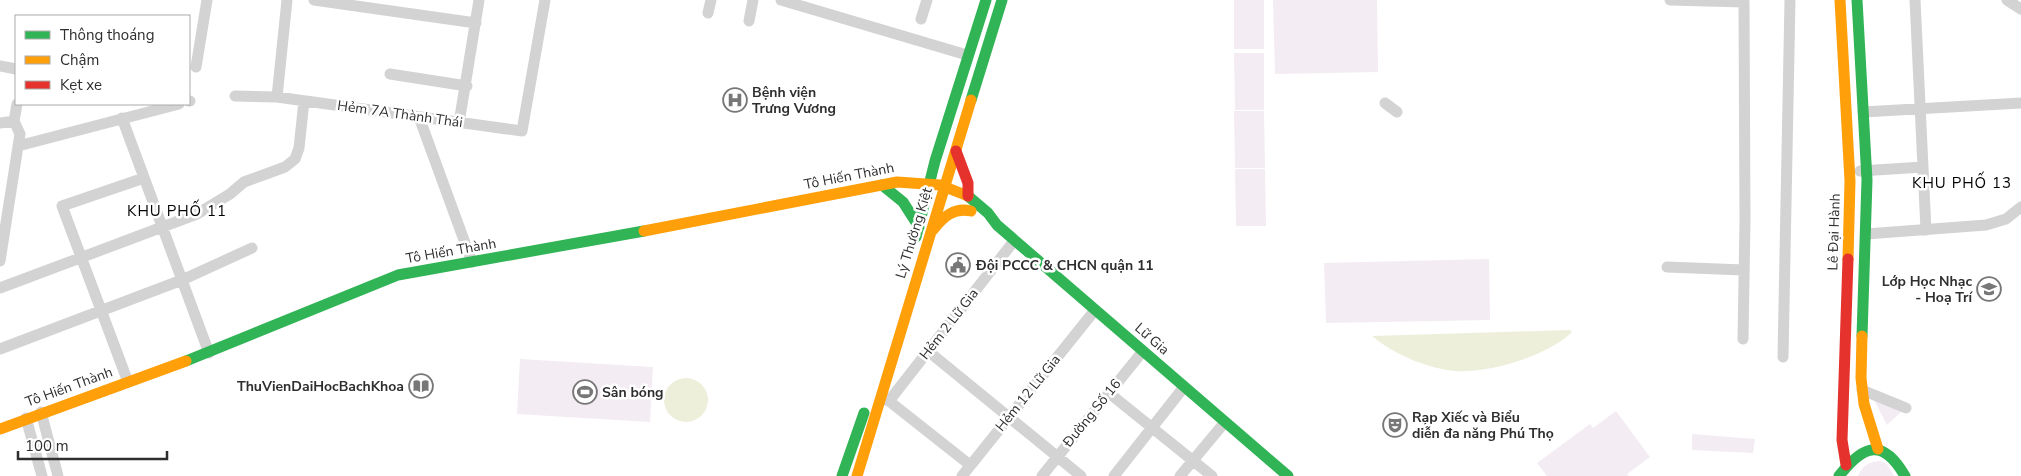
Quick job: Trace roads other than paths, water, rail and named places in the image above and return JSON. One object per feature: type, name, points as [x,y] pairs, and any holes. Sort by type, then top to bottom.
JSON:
[{"type":"main road","name":"Lý Thường Kiệt","points":[[914,246],[930,180],[967,54],[986,0]]},
{"type":"main road","name":"Lý Thường Kiệt","points":[[861,474],[885,399],[926,241],[1002,0]]},
{"type":"main road","name":"Lê Đại Hành","points":[[1840,0],[1850,171],[1842,472]]},
{"type":"main road","points":[[1857,0],[1866,170],[1862,390],[1869,422],[1878,449]]},
{"type":"main road","points":[[956,150],[968,182],[968,196]]},
{"type":"main road","name":"Tô Hiến Thành","points":[[0,429],[41,412],[209,353],[398,275],[557,248],[882,184],[908,180],[930,180],[945,184]]},
{"type":"main road","points":[[882,184],[903,202],[919,227]]},
{"type":"main road","name":"Lữ Gia","points":[[945,184],[968,196],[989,212],[996,226]]},
{"type":"main road","name":"Lữ Gia","points":[[956,191],[957,200],[985,222],[996,226],[1014,241],[1288,476]]},
{"type":"main road","points":[[926,241],[947,214],[956,210],[971,211]]},
{"type":"main road","points":[[842,476],[860,427],[888,332]]},
{"type":"main road","points":[[1842,472],[1859,452],[1878,449],[1896,459],[1905,476]]},
{"type":"street","points":[[196,68],[207,0]]},
{"type":"street","points":[[277,97],[288,0]]},
{"type":"street","points":[[314,0],[476,23]]},
{"type":"street","points":[[459,123],[467,86],[479,0]]},
{"type":"street","name":"Hẻm 7A Thành Thái","points":[[235,96],[277,97],[522,131],[545,0]]},
{"type":"street","points":[[708,13],[711,0]]},
{"type":"street","points":[[749,21],[753,0]]},
{"type":"street","points":[[781,0],[967,54]]},
{"type":"street","points":[[921,19],[927,0]]},
{"type":"street","points":[[1670,0],[1744,2],[1743,339]]},
{"type":"street","points":[[1783,357],[1790,0]]},
{"type":"street","points":[[1915,0],[1926,230]]},
{"type":"street","points":[[2007,0],[2021,9]]},
{"type":"street","points":[[0,66],[15,68]]},
{"type":"street","points":[[390,74],[467,86]]},
{"type":"street","points":[[0,288],[197,214],[252,178],[290,163],[299,148],[304,101]]},
{"type":"street","points":[[1385,103],[1397,112]]},
{"type":"street","points":[[1863,112],[2021,103]]},
{"type":"street","points":[[0,261],[5,188],[20,134],[14,122],[17,105]]},
{"type":"street","points":[[18,146],[174,105]]},
{"type":"street","points":[[419,117],[472,262]]},
{"type":"street","points":[[122,118],[209,353]]},
{"type":"street","points":[[0,123],[14,122]]},
{"type":"street","points":[[1850,171],[1923,167]]},
{"type":"street","points":[[128,382],[62,206],[144,178]]},
{"type":"street","points":[[1866,234],[1996,223],[2013,215],[2021,207]]},
{"type":"street","name":"Hẻm 2 Lữ Gia","points":[[885,399],[928,350],[1014,241]]},
{"type":"street","points":[[0,349],[182,280],[252,248]]},
{"type":"street","points":[[1666,267],[1744,270]]},
{"type":"street","name":"Hẻm 12 Lữ Gia","points":[[962,476],[1095,310]]},
{"type":"street","points":[[928,350],[1081,476]]},
{"type":"street","name":"Đường Số 16","points":[[1042,476],[1142,351]]},
{"type":"street","points":[[1114,476],[1184,387]]},
{"type":"street","points":[[1862,390],[1906,408]]},
{"type":"street","points":[[1109,393],[1212,476]]},
{"type":"street","points":[[885,399],[970,465]]},
{"type":"street","points":[[41,412],[58,476]]},
{"type":"street","points":[[26,418],[42,476]]},
{"type":"street","points":[[1180,476],[1225,422]]},
{"type":"street","points":[[847,460],[861,474]]},
{"type":"street","points":[[1269,476],[1277,466]]},
{"type":"place","name":"Bệnh viện Trưng Vương","points":[[735,100]]},
{"type":"place","name":"Đội PCCC & CHCN quận 11","points":[[958,265]]},
{"type":"place","name":"Lớp Học Nhạc - Hoạ Trí","points":[[1989,289]]},
{"type":"place","name":"ThuVienDaiHocBachKhoa","points":[[421,386]]},
{"type":"place","name":"Sân bóng","points":[[585,392]]},
{"type":"place","name":"Rạp Xiếc và Biểu diễn đa năng Phú Thọ","points":[[1395,425]]},
{"type":"district","name":"KHU PHỐ 13","points":[[1962,183]]},
{"type":"district","name":"KHU PHỐ 11","points":[[177,211]]}]
